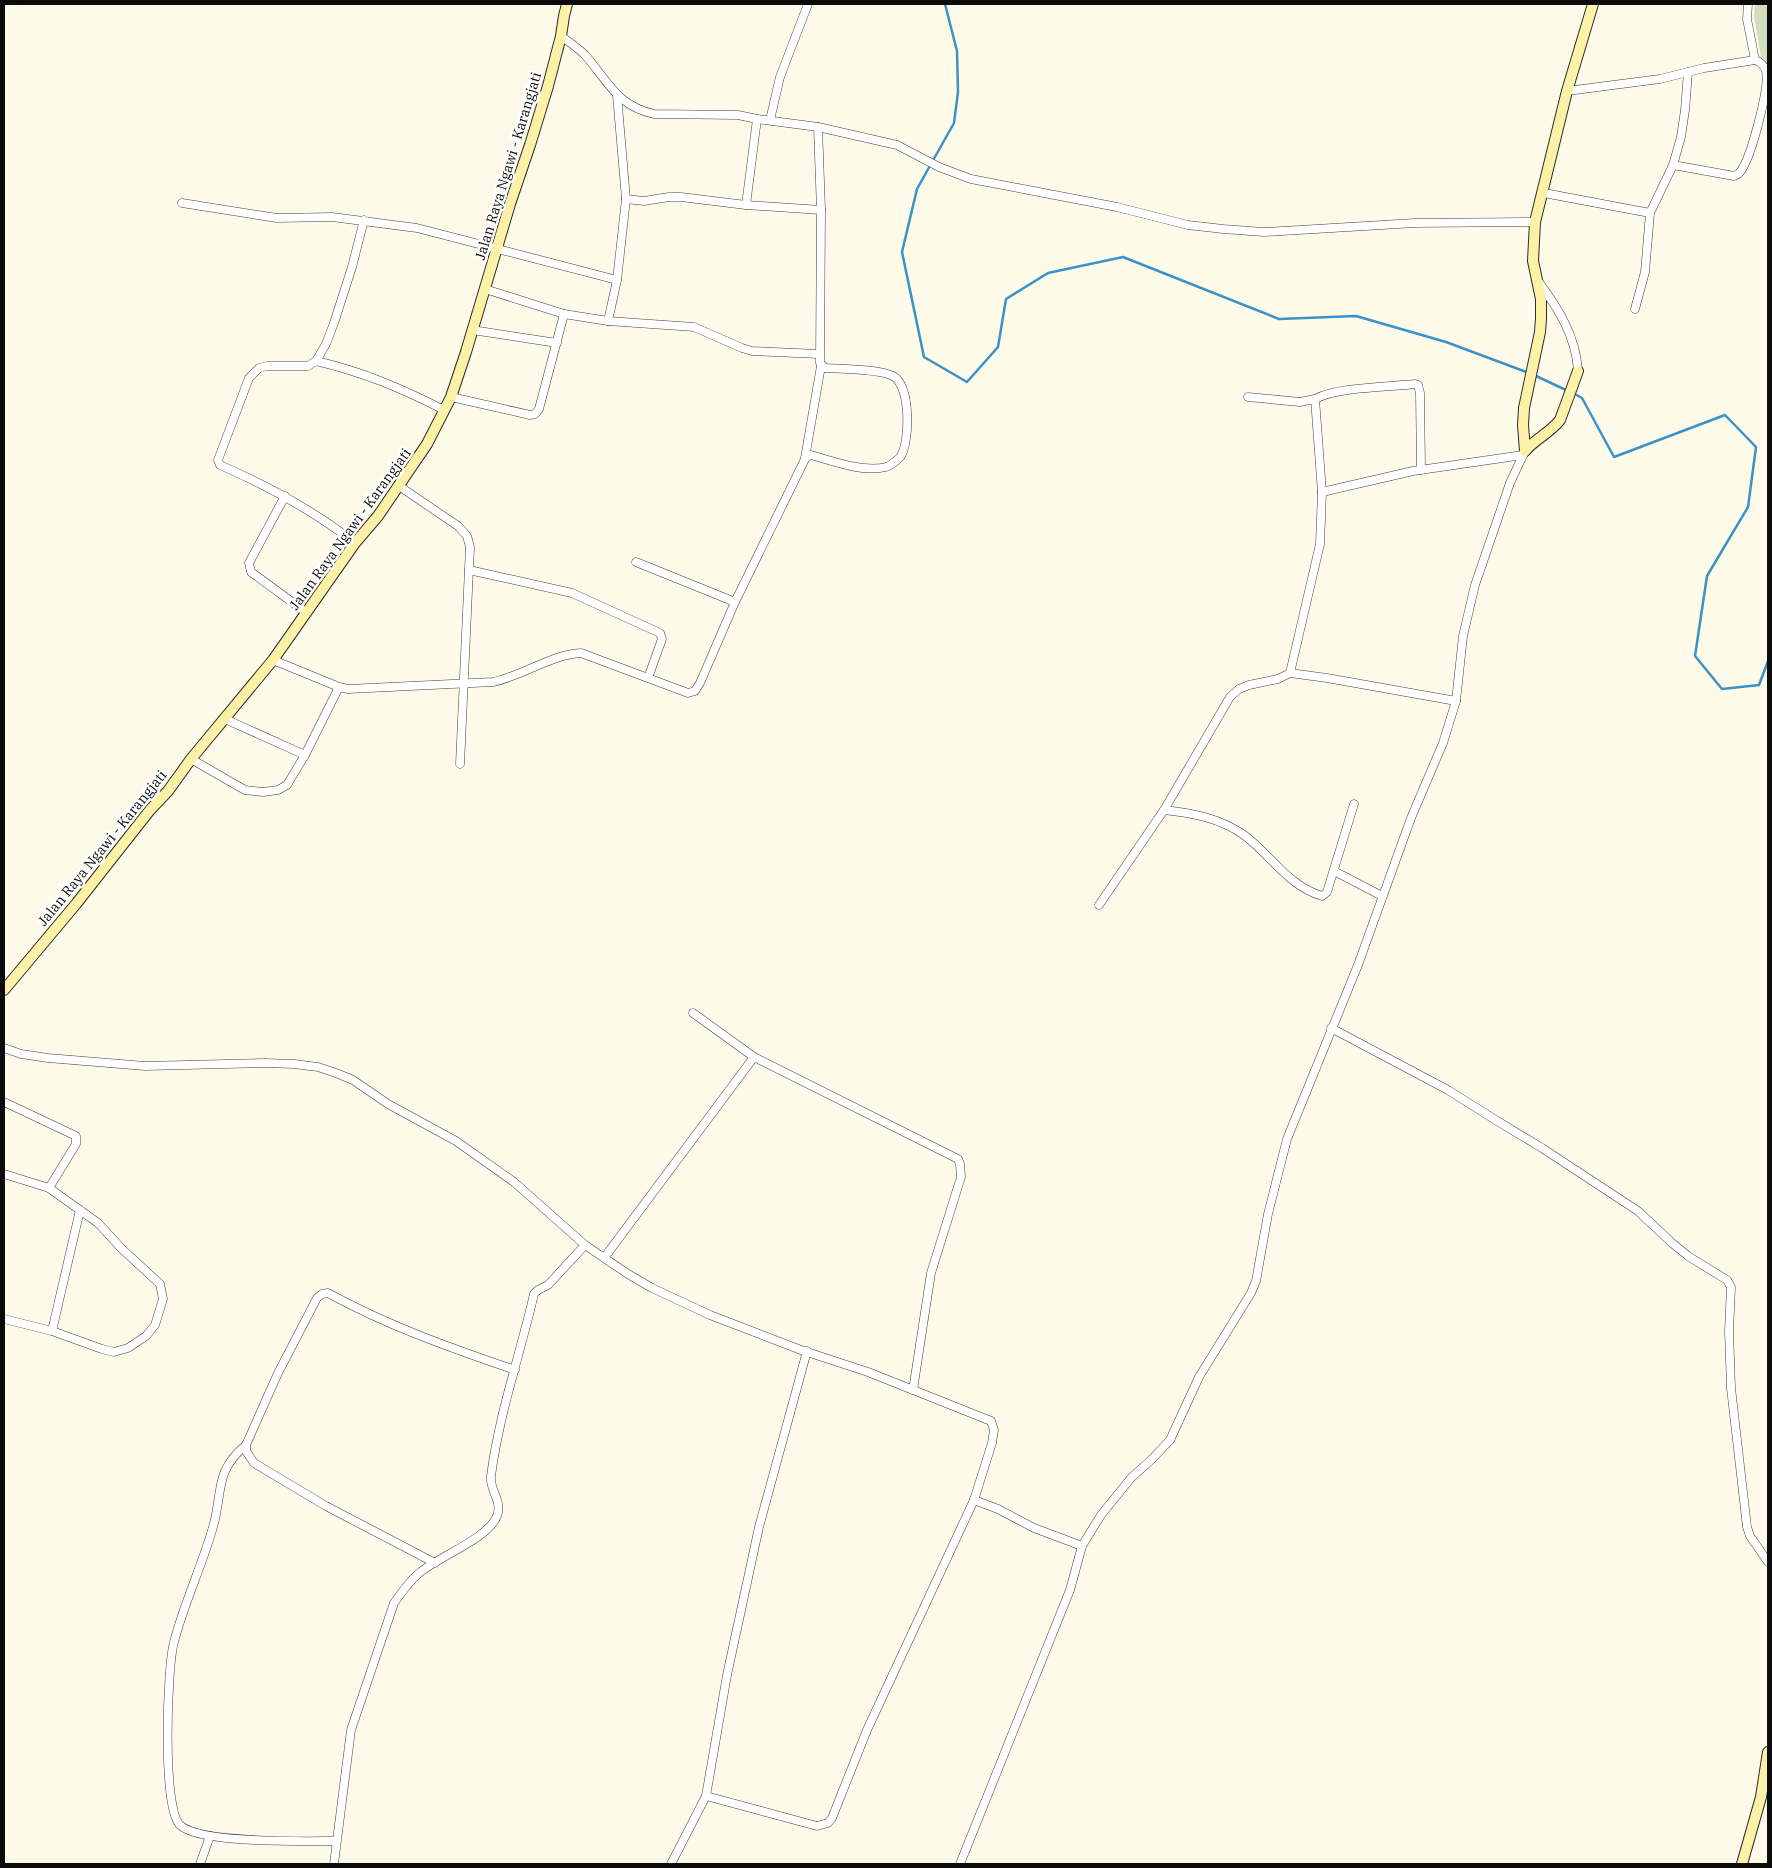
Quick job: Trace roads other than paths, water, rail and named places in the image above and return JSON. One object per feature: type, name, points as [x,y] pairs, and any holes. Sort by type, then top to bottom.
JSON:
[{"type":"street","name":"Jalan Raya Ngawi - Karangjati","points":[[4,990],[273,660],[355,543],[378,516],[427,444],[451,397],[496,248],[530,145],[561,36],[568,4]]},
{"type":"street","points":[[770,120],[780,77],[808,4]]},
{"type":"street","points":[[960,1864],[1070,1590],[1082,1546],[1101,1515],[1131,1478],[1170,1440],[1199,1376],[1251,1293],[1256,1281],[1268,1214],[1287,1139],[1358,965],[1418,801],[1443,743],[1456,701],[1463,636],[1476,584],[1507,491],[1524,453],[1535,440],[1555,427],[1564,410],[1578,371],[1577,357],[1563,316],[1538,280],[1534,272],[1533,261],[1535,222],[1544,193],[1567,91],[1593,4]]},
{"type":"street","points":[[1748,4],[1747,18],[1755,60]]},
{"type":"street","points":[[561,36],[584,54],[617,95],[629,105],[654,114],[738,115],[818,127],[897,145],[939,167],[971,179],[1118,207],[1188,225],[1271,232],[1415,223],[1535,222]]},
{"type":"street","points":[[1567,91],[1660,79],[1755,60],[1764,66],[1766,84],[1754,139],[1740,173],[1734,176],[1673,165]]},
{"type":"street","points":[[1635,309],[1645,272],[1650,213],[1673,165],[1681,137],[1688,72]]},
{"type":"street","points":[[608,321],[617,280],[626,199],[617,95]]},
{"type":"street","points":[[746,205],[757,119]]},
{"type":"street","points":[[273,660],[339,688],[348,689],[465,685],[508,679],[569,653],[581,653],[688,693],[695,691],[700,684],[735,602],[805,458],[821,366],[819,354],[821,210],[818,127]]},
{"type":"street","points":[[1544,193],[1650,213]]},
{"type":"street","points":[[626,199],[644,201],[682,197],[746,205],[821,210]]},
{"type":"street","points":[[182,203],[277,218],[307,216],[364,220],[417,228],[617,280]]},
{"type":"street","points":[[355,543],[286,496],[256,480],[220,465],[218,460],[249,378],[259,368],[268,366],[308,366],[316,360],[326,344],[352,267],[364,220]]},
{"type":"street","points":[[1524,453],[1524,408],[1540,332],[1541,299],[1538,280]]},
{"type":"street","points":[[485,289],[564,314],[608,321],[694,327],[752,351],[819,354]]},
{"type":"street","points":[[451,397],[530,415],[535,414],[539,409],[564,314]]},
{"type":"street","points":[[472,330],[557,343]]},
{"type":"street","points":[[316,360],[381,380],[444,410]]},
{"type":"street","points":[[805,458],[811,456],[871,469],[888,467],[901,456],[908,427],[908,410],[902,386],[896,377],[886,373],[825,368],[821,366]]},
{"type":"street","points":[[1248,397],[1300,402],[1315,400],[1338,392],[1418,385],[1420,393],[1420,470]]},
{"type":"street","points":[[1290,673],[1320,544],[1322,492],[1315,400]]},
{"type":"street","points":[[1322,492],[1420,470],[1524,453]]},
{"type":"street","points":[[399,486],[458,526],[467,536],[470,547],[460,764]]},
{"type":"street","points":[[286,496],[249,566],[251,572],[307,613]]},
{"type":"street","points":[[636,562],[735,602]]},
{"type":"street","points":[[469,570],[572,592],[660,633],[662,639],[648,678]]},
{"type":"street","points":[[1099,905],[1164,810],[1230,697],[1239,689],[1278,679],[1290,673],[1456,701]]},
{"type":"street","points":[[191,759],[245,790],[263,792],[278,790],[287,785],[305,755],[339,688]]},
{"type":"street","points":[[226,720],[305,755]]},
{"type":"street","points":[[1164,810],[1196,814],[1221,822],[1244,835],[1283,873],[1320,895],[1327,892],[1354,804]]},
{"type":"street","points":[[1334,871],[1382,896]]},
{"type":"street","points":[[693,1013],[754,1057],[958,1159],[961,1177],[931,1273],[913,1390]]},
{"type":"street","points":[[1332,1028],[1448,1090],[1542,1148],[1638,1211],[1688,1256],[1727,1280],[1731,1287],[1729,1331],[1731,1388],[1747,1527],[1750,1536],[1768,1562]]},
{"type":"street","points":[[4,1048],[21,1054],[48,1058],[145,1066],[294,1064],[318,1067],[336,1073],[353,1080],[388,1104],[464,1146],[514,1182],[585,1245],[652,1288],[710,1314],[984,1417],[994,1424],[992,1444],[974,1500],[867,1730],[832,1818],[823,1825],[810,1824],[706,1796]]},
{"type":"street","points":[[604,1258],[754,1057]]},
{"type":"street","points":[[4,1102],[76,1136],[76,1144],[49,1188]]},
{"type":"street","points":[[4,1174],[49,1188],[98,1223],[122,1249],[160,1284],[163,1299],[155,1324],[146,1336],[128,1348],[114,1352],[52,1331],[4,1320]]},
{"type":"street","points":[[52,1331],[80,1210]]},
{"type":"street","points":[[334,1864],[351,1730],[394,1603],[419,1573],[479,1535],[497,1516],[498,1506],[490,1486],[491,1476],[502,1419],[534,1294],[548,1285],[585,1245]]},
{"type":"street","points":[[435,1563],[326,1506],[254,1463],[246,1451],[246,1446],[278,1373],[316,1298],[322,1294],[328,1293],[375,1317],[435,1342],[515,1370]]},
{"type":"street","points":[[670,1864],[706,1796],[727,1675],[759,1527],[807,1351]]},
{"type":"street","points":[[246,1446],[234,1454],[224,1471],[214,1526],[173,1643],[169,1685],[169,1784],[176,1820],[178,1824],[189,1831],[210,1836],[250,1840],[336,1841]]},
{"type":"street","points":[[974,1500],[998,1509],[1034,1528],[1082,1546]]},
{"type":"street","points":[[1742,1864],[1765,1797],[1768,1752]]},
{"type":"street","points":[[200,1864],[210,1836]]},
{"type":"waterway","points":[[945,4],[957,51],[958,92],[954,123],[917,189],[902,252],[924,357],[967,382],[998,347],[1006,299],[1048,273],[1123,257],[1279,319],[1356,316],[1446,342],[1529,373]]},
{"type":"waterway","points":[[1534,375],[1568,391]]},
{"type":"waterway","points":[[1573,393],[1582,398],[1614,457],[1725,415],[1756,447],[1748,507],[1707,576],[1695,656],[1722,689],[1759,685],[1768,661]]}]
